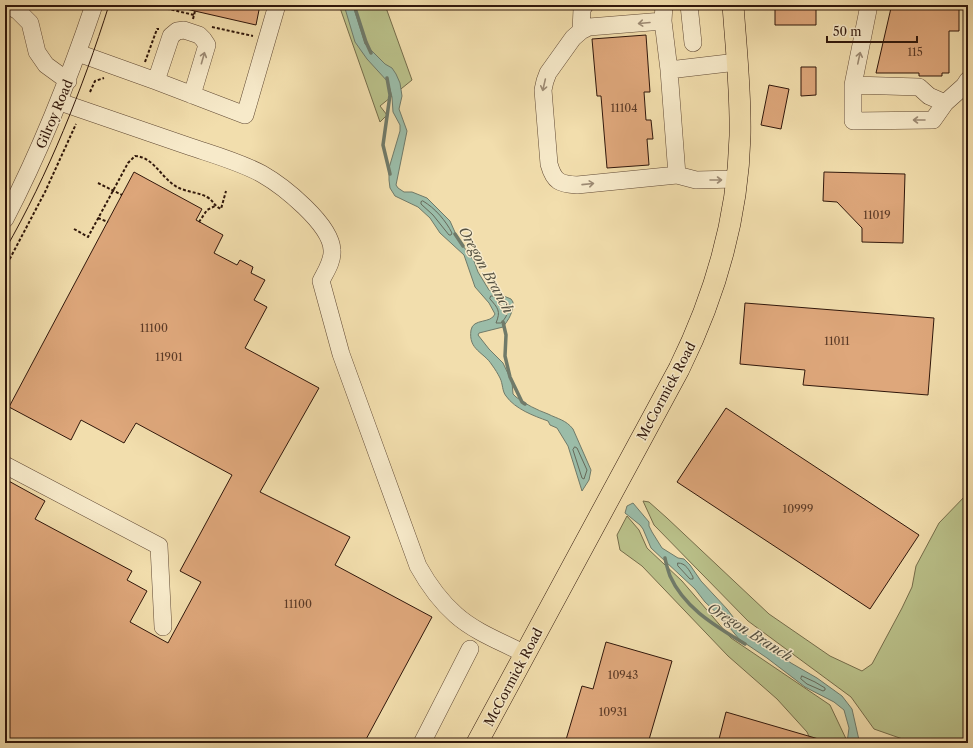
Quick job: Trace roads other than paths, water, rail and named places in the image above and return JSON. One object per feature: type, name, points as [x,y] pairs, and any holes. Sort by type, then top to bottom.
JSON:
[{"type":"main road","name":"McCormick Road","points":[[477,743],[689,349],[710,296],[727,236],[736,180],[740,136],[740,106],[733,5]]},
{"type":"street","points":[[8,5],[18,11],[30,23],[37,52],[46,65],[68,82]]},
{"type":"street","name":"Gilroy Road","points":[[5,219],[60,102],[94,5]]},
{"type":"street","points":[[78,53],[245,115],[277,5]]},
{"type":"street","points":[[581,31],[582,9],[585,5]]},
{"type":"street","points":[[689,5],[693,43]]},
{"type":"street","points":[[870,5],[853,85],[853,120],[933,120],[945,103],[964,86],[968,80]]},
{"type":"street","points":[[664,21],[589,27],[581,31],[573,38],[548,73],[543,90],[549,164],[552,175],[564,184],[577,185],[677,175],[696,180],[736,180]]},
{"type":"street","points":[[664,21],[678,54],[694,66]]},
{"type":"street","points":[[664,21],[677,175]]},
{"type":"street","points":[[156,81],[171,36],[177,31],[184,30],[199,35],[207,45],[192,95]]},
{"type":"street","points":[[669,70],[737,62]]},
{"type":"street","points":[[853,85],[919,87],[929,96],[945,103]]},
{"type":"street","points":[[60,102],[212,154],[261,173],[277,183],[308,210],[327,235],[332,249],[331,259],[321,281],[341,354],[418,566],[429,585],[456,615],[474,627],[525,654]]},
{"type":"street","points":[[5,465],[159,546],[163,627]]},
{"type":"street","points":[[422,743],[470,649]]},
{"type":"water","name":"Oregon Branch","points":[[344,5],[353,5],[365,44],[385,64],[392,68],[400,83],[402,96],[399,109],[407,131],[396,185],[404,192],[412,192],[427,198],[450,221],[458,239],[474,261],[478,272],[489,290],[511,299],[513,302],[510,316],[503,327],[479,333],[478,335],[503,363],[512,382],[513,394],[516,397],[531,407],[565,422],[573,429],[591,470],[589,480],[582,491],[568,446],[557,428],[550,425],[548,421],[531,414],[514,405],[510,401],[503,390],[501,380],[495,370],[489,361],[477,350],[472,342],[472,326],[478,322],[490,319],[495,314],[489,303],[475,287],[464,255],[440,233],[430,218],[418,207],[395,196],[390,188],[389,168],[400,131],[400,125],[393,112],[392,97],[388,82],[367,59],[355,42]]},
{"type":"water","name":"Oregon Branch","points":[[633,503],[649,522],[652,532],[662,548],[678,558],[684,559],[690,565],[701,581],[727,609],[749,638],[771,648],[791,663],[817,678],[842,696],[852,709],[859,740],[861,742],[875,741],[884,743],[847,743],[849,728],[844,710],[834,702],[805,687],[739,639],[695,589],[651,548],[643,529],[625,513],[627,506]]},
{"type":"waterway","name":"Oregon Branch","points":[[354,5],[371,53]]},
{"type":"waterway","name":"Oregon Branch","points":[[387,78],[390,95],[383,145],[390,174]]},
{"type":"waterway","name":"Oregon Branch","points":[[455,234],[463,246]]},
{"type":"waterway","name":"Oregon Branch","points":[[503,322],[506,335],[505,356],[510,377],[522,402],[525,404]]},
{"type":"waterway","name":"Oregon Branch","points":[[665,558],[670,576],[676,588],[684,598],[702,616],[745,644]]},
{"type":"tram line","points":[[5,250],[36,191],[76,100],[109,5]]}]
